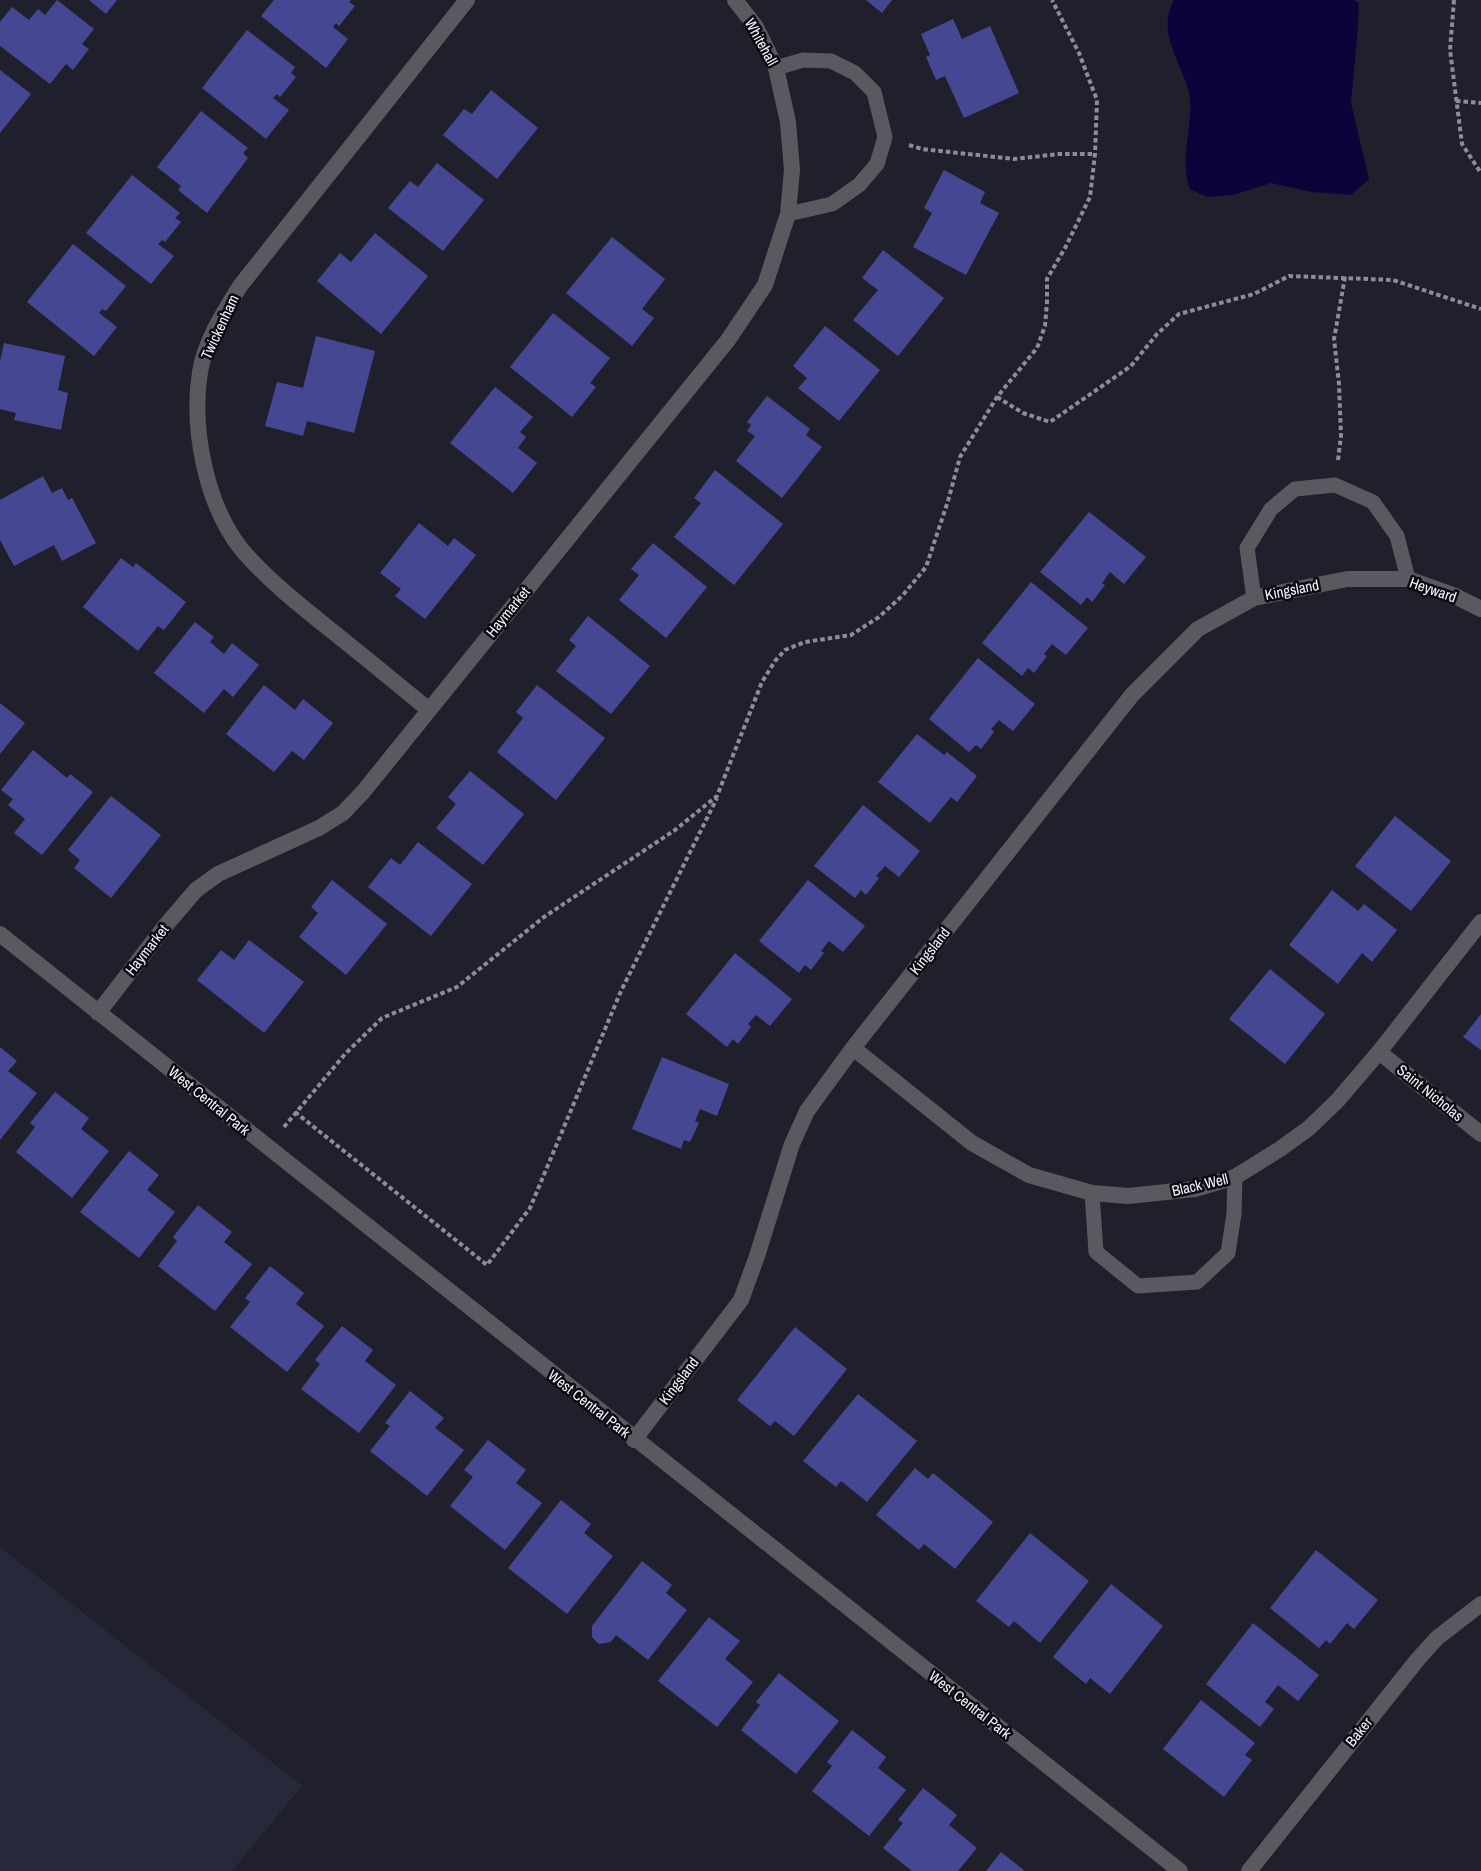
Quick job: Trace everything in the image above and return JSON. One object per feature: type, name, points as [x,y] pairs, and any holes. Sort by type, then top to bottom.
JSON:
[{"type":"street","name":"Twickenham","points":[[429,710],[300,605],[265,574],[242,549],[228,527],[209,485],[202,453],[198,413],[200,372],[223,313],[240,286],[467,0]]},
{"type":"street","name":"Whitehall","points":[[735,0],[756,27],[776,68],[788,122]]},
{"type":"street","name":"Haymarket","points":[[98,1013],[196,890],[218,874],[319,828],[343,813],[363,792],[728,340],[765,285],[788,214],[792,170],[788,122]]},
{"type":"street","name":"Heyward","points":[[1347,579],[1408,579],[1453,595],[1481,609]]},
{"type":"street","name":"Kingsland","points":[[634,1440],[741,1300],[792,1144],[807,1111],[853,1048],[1132,695],[1198,629],[1254,598],[1347,579]]},
{"type":"street","name":"Black Well","points":[[853,1048],[972,1143],[1029,1175],[1092,1193],[1128,1196],[1196,1189],[1235,1177],[1309,1128],[1337,1101],[1378,1052],[1481,922]]},
{"type":"street","name":"West Central Park","points":[[0,934],[634,1440],[1180,1871]]},
{"type":"street","name":"Saint Nicholas","points":[[1378,1052],[1481,1134]]},
{"type":"street","name":"Baker","points":[[1249,1871],[1418,1659],[1445,1632],[1481,1604]]},
{"type":"lane","points":[[776,68],[803,60],[831,61],[855,73],[874,92],[885,137],[877,164],[860,185],[832,204],[788,214]]},
{"type":"lane","points":[[1254,598],[1247,548],[1271,509],[1295,489],[1335,484],[1372,502],[1397,536],[1408,579]]},
{"type":"lane","points":[[1092,1193],[1096,1252],[1138,1286],[1197,1282],[1228,1253],[1234,1214],[1235,1177]]},
{"type":"path","points":[[295,1112],[487,1265],[530,1208],[621,991],[717,796],[762,682],[785,650],[805,642],[851,635],[879,617],[903,595],[926,567],[960,458],[997,397],[1037,348],[1045,326],[1047,279],[1065,248],[1089,197],[1095,154],[1097,100],[1079,53],[1052,0]]},
{"type":"path","points":[[1454,0],[1450,50],[1462,144],[1481,172]]},
{"type":"path","points":[[1456,101],[1481,103]]},
{"type":"path","points":[[885,137],[922,149],[1014,159],[1059,154],[1095,154]]},
{"type":"path","points":[[997,397],[1023,413],[1050,422],[1131,366],[1157,334],[1179,314],[1254,294],[1289,276],[1393,280],[1481,309]]},
{"type":"path","points":[[1335,484],[1341,436],[1334,339],[1345,277]]},
{"type":"path","points":[[267,1148],[345,1054],[382,1018],[457,987],[544,917],[675,830],[717,796]]},
{"type":"shaded area","points":[[1174,0],[1354,0],[1359,3],[1351,103],[1369,179],[1351,195],[1312,192],[1271,183],[1233,195],[1207,197],[1190,189],[1186,165],[1190,116],[1189,92],[1172,46],[1168,24],[1169,12]]},
{"type":"shaded area","points":[[0,1547],[302,1786],[232,1871],[0,1871]]},
{"type":"building","points":[[57,0],[94,29],[82,44],[89,49],[73,70],[66,64],[50,84],[0,46],[0,22],[12,7],[29,20],[38,9],[45,15]]},
{"type":"building","points":[[89,0],[117,0],[106,14]]},
{"type":"building","points":[[274,0],[351,0],[349,2],[355,6],[339,26],[336,23],[333,27],[348,39],[326,68],[261,16]]},
{"type":"building","points":[[866,0],[892,0],[882,13]]},
{"type":"building","points":[[953,19],[962,39],[990,26],[1019,93],[964,118],[945,76],[936,80],[926,57],[930,55],[921,34]]},
{"type":"building","points":[[247,30],[295,67],[291,73],[296,77],[280,97],[277,94],[273,98],[289,110],[266,139],[202,88]]},
{"type":"building","points":[[0,70],[31,94],[0,133]]},
{"type":"building","points":[[491,90],[538,128],[497,179],[443,135],[464,109],[472,114]]},
{"type":"building","points":[[201,111],[248,148],[243,153],[248,158],[207,213],[178,190],[181,186],[157,167]]},
{"type":"building","points":[[437,163],[484,200],[443,251],[388,208],[410,181],[418,187]]},
{"type":"building","points":[[944,170],[985,192],[980,203],[999,213],[966,275],[913,247],[932,213],[924,208]]},
{"type":"building","points":[[132,175],[180,213],[175,218],[181,222],[165,242],[162,240],[158,244],[174,256],[151,284],[86,233]]},
{"type":"building","points":[[375,233],[428,276],[381,334],[317,281],[340,253],[351,262]]},
{"type":"building","points":[[612,237],[665,279],[642,309],[654,318],[632,346],[566,293]]},
{"type":"building","points":[[73,244],[126,286],[106,311],[102,309],[99,313],[117,327],[94,356],[27,302]]},
{"type":"building","points":[[883,250],[944,298],[898,356],[853,320],[878,290],[862,278]]},
{"type":"building","points":[[553,313],[610,358],[590,383],[596,387],[572,417],[510,367]]},
{"type":"building","points":[[825,326],[880,370],[839,421],[798,388],[807,378],[793,366]]},
{"type":"building","points":[[316,336],[375,351],[354,433],[307,421],[303,436],[265,426],[277,382],[303,388]]},
{"type":"building","points":[[4,343],[65,356],[58,390],[68,393],[61,430],[14,420],[16,413],[0,409],[0,361]]},
{"type":"building","points":[[495,387],[533,417],[520,432],[526,437],[518,448],[537,463],[513,493],[450,443]]},
{"type":"building","points":[[767,396],[810,429],[806,435],[822,447],[782,498],[736,461],[755,436],[747,431],[751,425],[747,422]]},
{"type":"building","points":[[715,470],[783,524],[734,585],[674,537],[701,503],[694,498]]},
{"type":"building","points":[[43,476],[52,493],[62,488],[68,500],[72,498],[96,543],[62,561],[54,545],[14,566],[0,540],[0,500]]},
{"type":"building","points":[[1089,512],[1146,557],[1124,584],[1110,572],[1102,583],[1105,585],[1092,602],[1087,597],[1081,605],[1040,572]]},
{"type":"building","points":[[419,523],[448,546],[454,538],[476,555],[425,619],[395,596],[401,589],[380,573]]},
{"type":"building","points":[[653,543],[707,587],[666,638],[619,600],[639,575],[631,569]]},
{"type":"building","points":[[121,558],[133,567],[136,563],[186,602],[164,630],[158,626],[138,651],[83,607]]},
{"type":"building","points":[[1031,582],[1088,628],[1066,655],[1052,644],[1044,654],[1047,656],[1034,673],[1028,668],[1022,676],[982,643]]},
{"type":"building","points":[[588,616],[650,666],[611,714],[556,671],[576,646],[569,640]]},
{"type":"building","points":[[195,622],[214,637],[210,642],[224,654],[232,643],[259,665],[233,697],[224,689],[204,713],[154,673]]},
{"type":"building","points":[[978,658],[1035,704],[1013,731],[999,720],[991,729],[994,732],[981,749],[976,745],[969,752],[929,719]]},
{"type":"building","points":[[264,685],[295,710],[303,699],[333,723],[304,760],[292,751],[274,772],[226,734]]},
{"type":"building","points":[[537,685],[605,738],[556,800],[497,752],[523,718],[516,712]]},
{"type":"building","points":[[0,703],[25,723],[0,754]]},
{"type":"building","points":[[917,734],[944,755],[947,752],[977,776],[957,802],[951,797],[930,823],[878,782]]},
{"type":"building","points":[[33,750],[67,778],[70,774],[93,792],[42,855],[14,833],[25,819],[8,805],[13,799],[1,790]]},
{"type":"building","points":[[470,771],[524,814],[483,865],[436,828],[456,804],[448,797]]},
{"type":"building","points":[[111,796],[161,835],[111,898],[74,868],[80,860],[68,850]]},
{"type":"building","points":[[863,805],[920,851],[899,877],[885,866],[876,876],[879,878],[866,895],[861,890],[855,898],[814,866]]},
{"type":"building","points":[[1395,816],[1451,861],[1411,911],[1355,866]]},
{"type":"building","points":[[418,842],[472,884],[431,936],[368,887],[391,858],[400,865]]},
{"type":"building","points":[[332,880],[387,924],[346,975],[299,937],[318,913],[311,907]]},
{"type":"building","points":[[808,880],[865,926],[843,952],[829,941],[821,951],[824,953],[811,970],[805,965],[799,973],[759,941]]},
{"type":"building","points":[[1332,890],[1358,911],[1364,904],[1397,930],[1372,962],[1362,953],[1338,984],[1289,945]]},
{"type":"building","points":[[249,940],[304,982],[264,1033],[197,980],[221,950],[234,960]]},
{"type":"building","points":[[735,953],[792,999],[770,1026],[756,1015],[748,1024],[751,1027],[738,1044],[733,1039],[727,1047],[686,1014]]},
{"type":"building","points":[[1270,969],[1325,1014],[1285,1064],[1229,1019]]},
{"type":"building","points":[[1481,1014],[1481,1050],[1463,1037]]},
{"type":"building","points":[[0,1047],[17,1061],[8,1071],[37,1093],[0,1140]]},
{"type":"building","points":[[662,1057],[729,1084],[717,1116],[700,1109],[695,1121],[699,1123],[690,1142],[684,1140],[681,1149],[632,1129]]},
{"type":"building","points":[[55,1092],[89,1118],[81,1129],[109,1151],[72,1198],[16,1152],[35,1127],[30,1123]]},
{"type":"building","points":[[129,1151],[159,1175],[147,1190],[175,1212],[139,1258],[80,1212]]},
{"type":"building","points":[[198,1205],[232,1232],[224,1242],[252,1264],[215,1311],[158,1266],[177,1241],[173,1237]]},
{"type":"building","points":[[270,1266],[304,1293],[296,1304],[324,1326],[287,1372],[230,1327],[250,1302],[245,1298]]},
{"type":"building","points":[[342,1326],[373,1350],[365,1361],[396,1385],[359,1433],[301,1389],[320,1364],[315,1360]]},
{"type":"building","points":[[795,1327],[847,1369],[794,1436],[775,1421],[770,1426],[737,1400]]},
{"type":"building","points":[[410,1391],[444,1418],[435,1428],[464,1450],[427,1496],[370,1451],[390,1426],[385,1423]]},
{"type":"building","points":[[858,1394],[917,1441],[867,1502],[841,1481],[836,1487],[803,1461]]},
{"type":"building","points":[[488,1440],[526,1470],[516,1483],[542,1503],[505,1550],[450,1506],[473,1477],[464,1470]]},
{"type":"building","points":[[915,1468],[928,1479],[933,1473],[993,1522],[955,1569],[924,1544],[919,1550],[876,1515]]},
{"type":"building","points":[[561,1500],[591,1524],[584,1533],[613,1556],[567,1614],[508,1568]]},
{"type":"building","points":[[1030,1533],[1089,1581],[1040,1643],[1014,1621],[1009,1627],[976,1601]]},
{"type":"building","points":[[1316,1550],[1378,1600],[1354,1629],[1347,1623],[1330,1644],[1326,1640],[1319,1648],[1270,1608]]},
{"type":"building","points":[[642,1561],[672,1585],[666,1593],[687,1610],[648,1660],[616,1635],[611,1642],[599,1644],[592,1637],[592,1626]]},
{"type":"building","points":[[1111,1584],[1163,1626],[1110,1694],[1090,1678],[1086,1684],[1053,1657]]},
{"type":"building","points":[[709,1617],[740,1641],[725,1659],[753,1682],[717,1727],[658,1681]]},
{"type":"building","points":[[1253,1623],[1319,1675],[1298,1701],[1278,1685],[1265,1702],[1274,1709],[1260,1727],[1206,1684]]},
{"type":"building","points":[[779,1673],[839,1721],[796,1774],[741,1730],[760,1705],[756,1702]]},
{"type":"building","points":[[1201,1700],[1255,1743],[1245,1755],[1252,1760],[1224,1797],[1163,1749]]},
{"type":"building","points":[[852,1730],[886,1757],[878,1768],[906,1790],[869,1836],[812,1791],[832,1766],[827,1762]]},
{"type":"building","points":[[923,1788],[957,1815],[949,1825],[977,1848],[958,1871],[912,1871],[883,1848],[903,1823],[898,1820]]},
{"type":"building","points":[[1001,1852],[1025,1871],[986,1871]]}]
